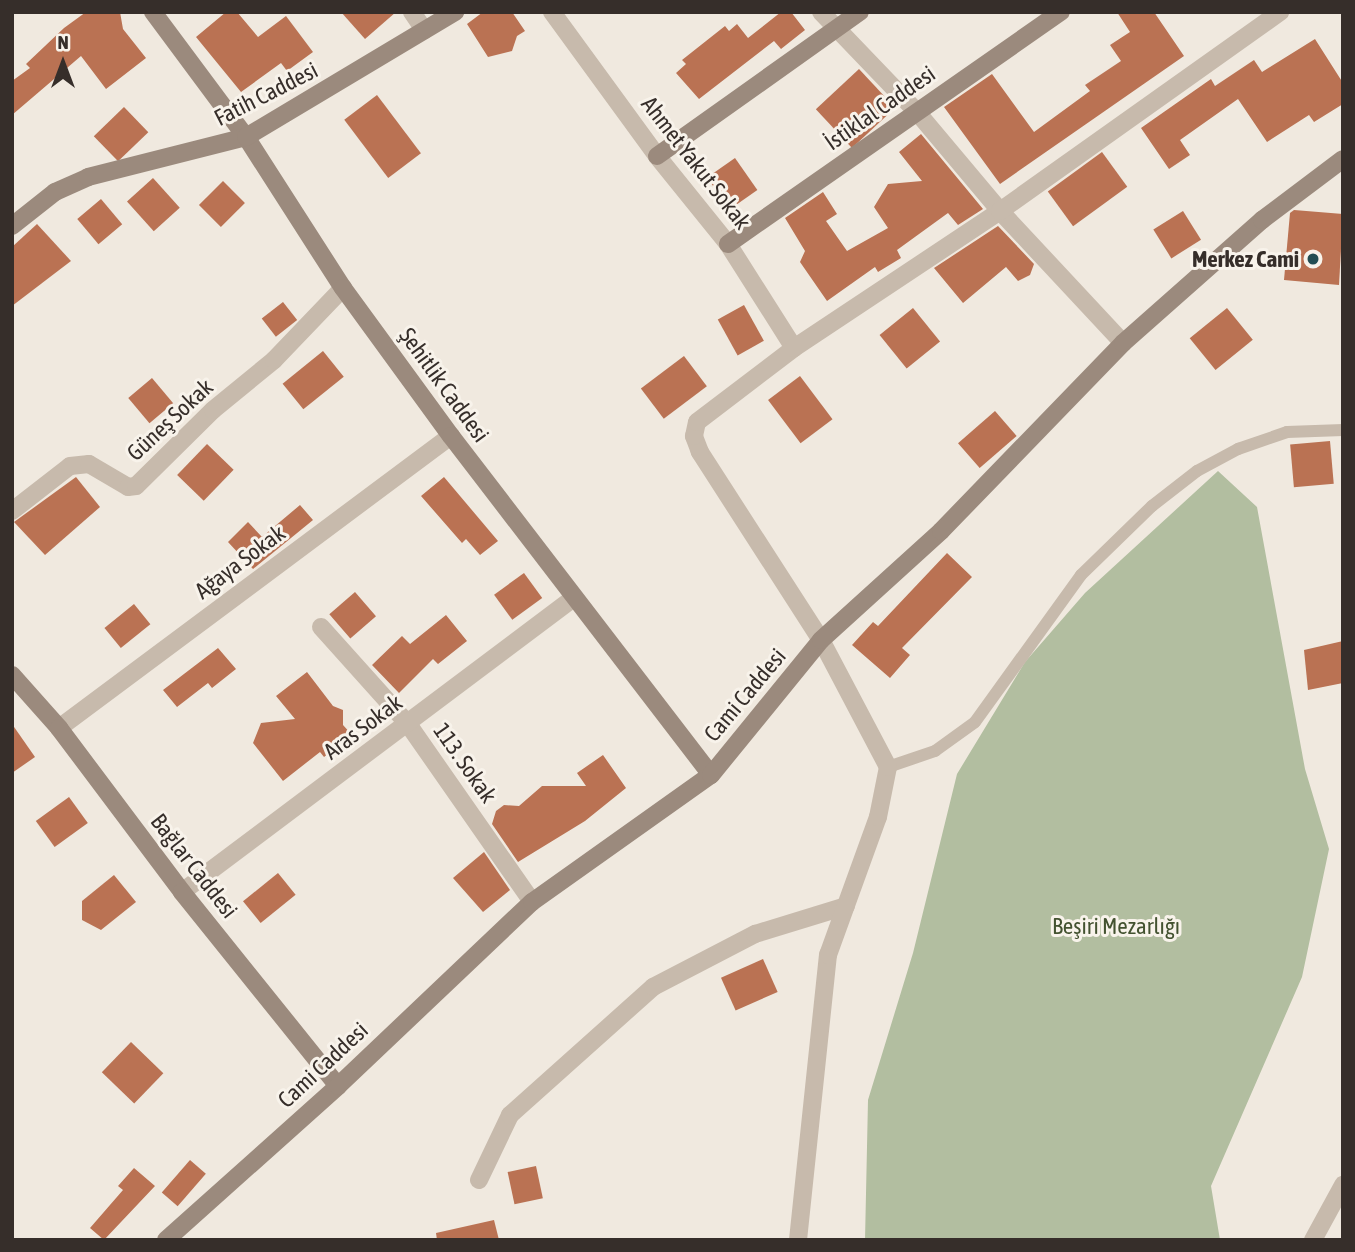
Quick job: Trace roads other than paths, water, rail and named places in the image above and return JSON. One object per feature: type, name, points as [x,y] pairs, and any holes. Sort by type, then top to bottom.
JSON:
[{"type":"street","name":"Şehitlik Caddesi","points":[[153,12],[246,137],[343,288],[451,436],[572,598],[711,775]]},
{"type":"street","points":[[412,12],[424,30]]},
{"type":"street","name":"Fatih Caddesi","points":[[12,226],[55,192],[88,177],[246,137],[455,12]]},
{"type":"street","name":"Ahmet Yakut Sokak","points":[[552,12],[657,156],[728,244],[794,348]]},
{"type":"street","points":[[821,12],[917,112],[1000,211],[1123,343]]},
{"type":"street","points":[[657,156],[860,12]]},
{"type":"street","name":"İstiklal Caddesi","points":[[728,244],[1060,12]]},
{"type":"street","points":[[799,1240],[828,955],[878,817],[888,767],[821,640],[694,436],[697,422],[794,348],[1000,211],[1280,12]]},
{"type":"street","name":"Cami Caddesi","points":[[166,1240],[338,1086],[532,902],[711,775],[821,640],[941,531],[1123,343],[1262,220],[1343,159]]},
{"type":"street","name":"Güneş Sokak","points":[[12,511],[70,466],[89,464],[128,487],[136,486],[213,410],[274,360],[343,288]]},
{"type":"street","name":"Ağaya Sokak","points":[[59,727],[451,436]]},
{"type":"street","name":"Aras Sokak","points":[[182,892],[572,598]]},
{"type":"street","name":"113. Sokak","points":[[321,627],[408,724],[532,902]]},
{"type":"street","name":"Bağlar Caddesi","points":[[12,675],[59,727],[182,892],[338,1086]]},
{"type":"street","points":[[479,1180],[510,1115],[653,987],[755,934],[846,906]]},
{"type":"street","points":[[1313,1240],[1343,1185]]},
{"type":"lane","points":[[888,767],[935,751],[975,722],[1082,575],[1152,506],[1197,471],[1238,449],[1287,432],[1343,430]]},
{"type":"place","name":"Merkez Cami","points":[[1313,259]]},
{"type":"park label","name":"Beşiri Mezarlığı","points":[[1116,926]]}]
